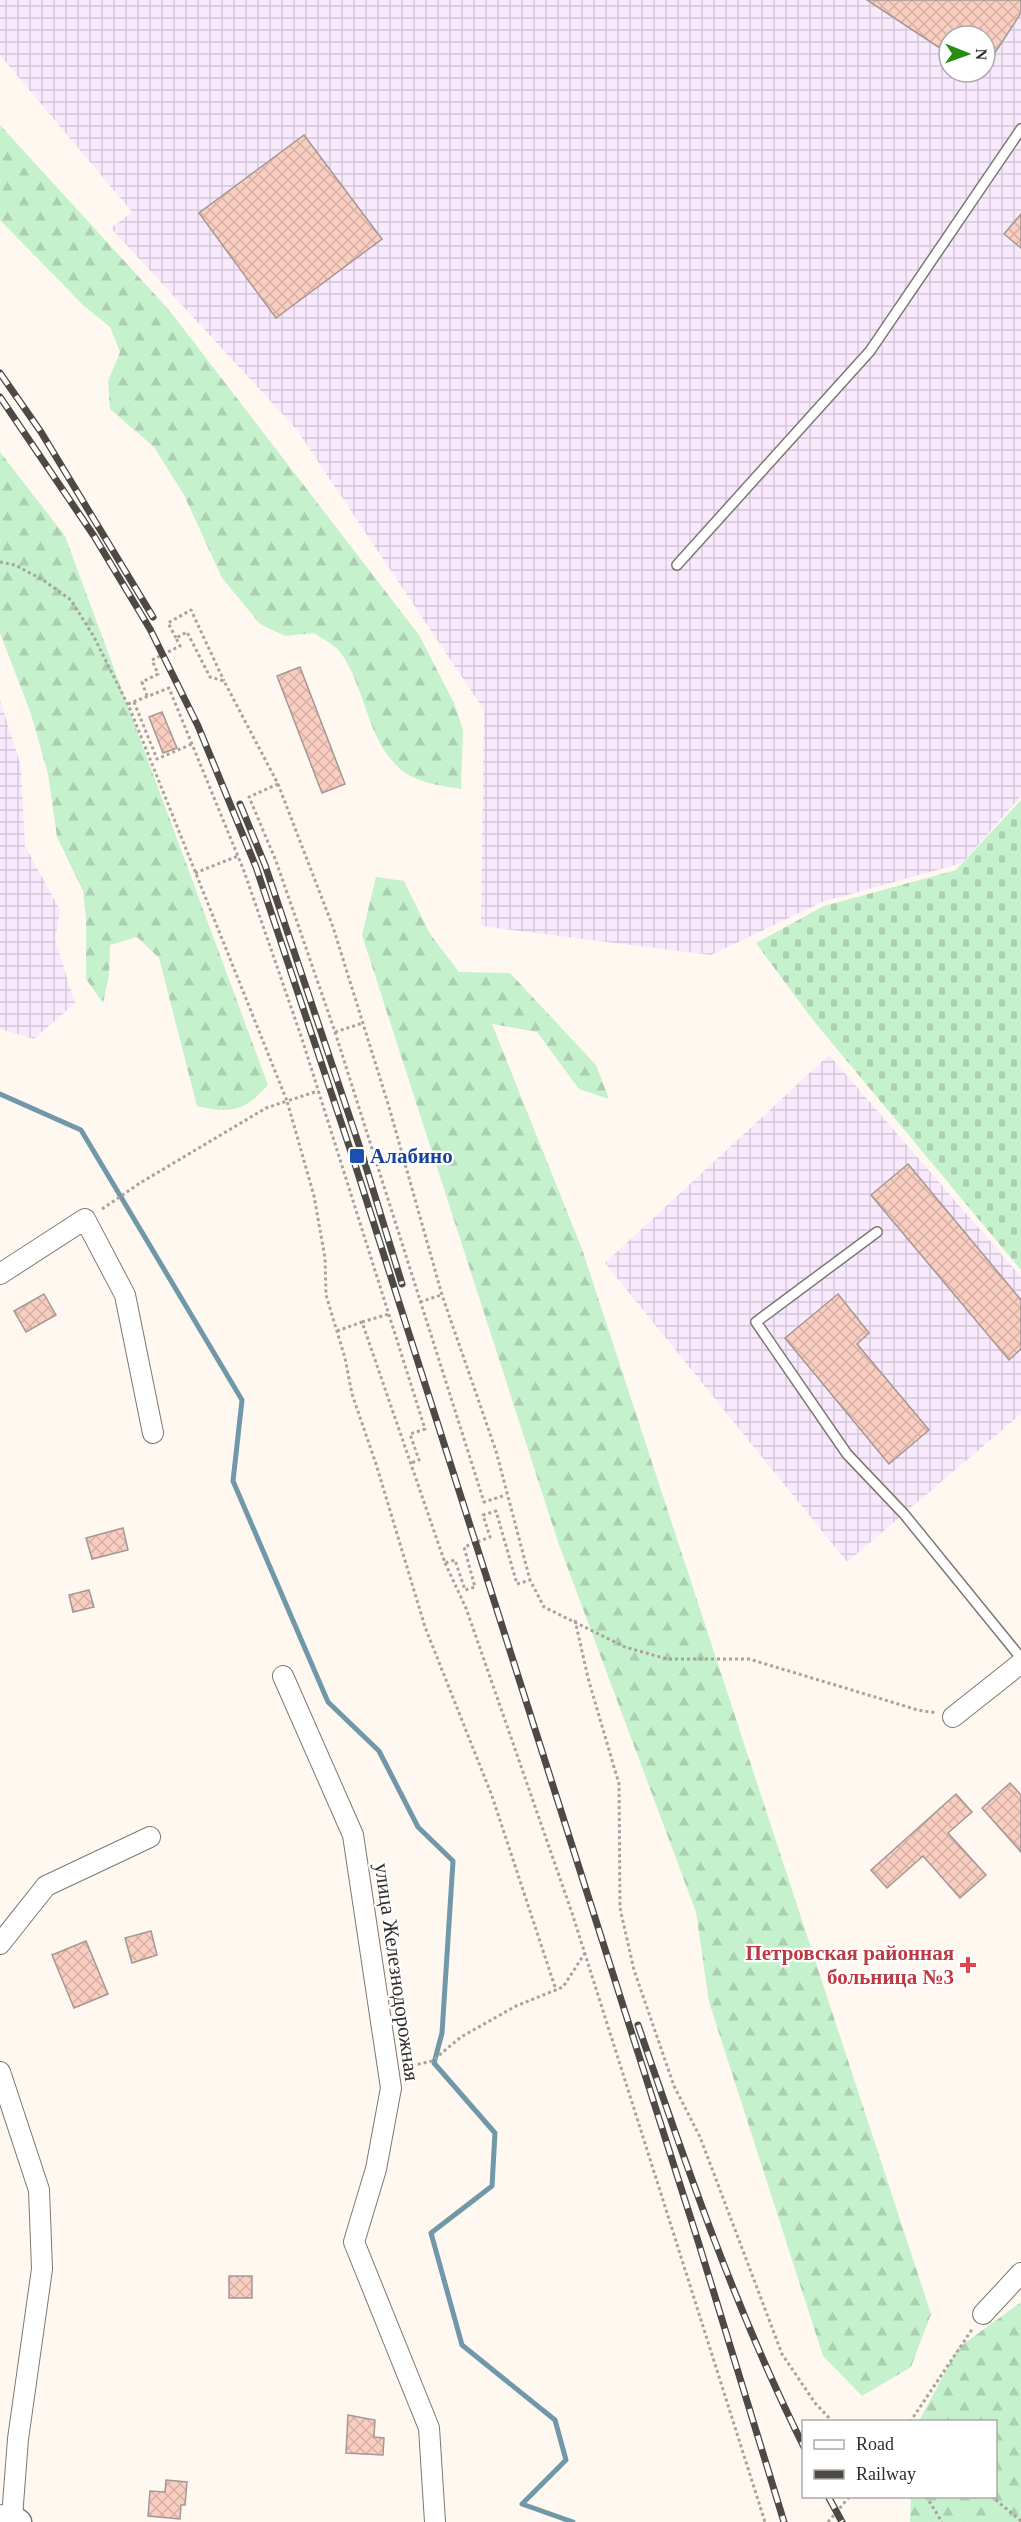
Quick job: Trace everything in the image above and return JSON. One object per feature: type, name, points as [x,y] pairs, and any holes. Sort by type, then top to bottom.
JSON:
[{"type":"street","points":[[0,1274],[85,1219],[125,1295],[153,1433]]},
{"type":"street","points":[[953,1717],[1021,1663]]},
{"type":"street","name":"улица Железнодорожная","points":[[283,1676],[353,1834],[391,2088],[376,2169],[354,2242],[429,2427],[435,2522]]},
{"type":"street","points":[[0,1944],[46,1886],[150,1837]]},
{"type":"street","points":[[0,2072],[39,2190],[42,2269],[18,2439],[10,2518]]},
{"type":"street","points":[[983,2314],[1021,2273]]},
{"type":"lane","points":[[677,565],[870,351],[1021,129]]},
{"type":"lane","points":[[877,1232],[756,1322],[847,1454],[904,1514],[1021,1658]]},
{"type":"path","points":[[0,562],[15,565],[43,580],[71,600],[94,637],[128,704],[287,1101],[314,1196],[325,1258],[326,1295],[345,1358],[352,1394],[399,1536],[425,1627],[492,1796],[556,1990]]},
{"type":"path","points":[[147,696],[142,682],[158,674],[152,660],[180,646],[168,623],[191,610],[224,681],[278,784],[333,927],[442,1295],[496,1451],[530,1580],[544,1607],[575,1620],[626,1647],[667,1659],[749,1659],[918,1710],[953,1717]]},
{"type":"path","points":[[176,638],[187,632],[210,677],[224,681]]},
{"type":"path","points":[[128,704],[169,688],[238,856],[318,1091],[425,1429],[410,1434],[419,1460],[411,1463]]},
{"type":"path","points":[[134,702],[157,759],[192,744]]},
{"type":"path","points":[[278,784],[249,797],[276,861],[335,1032],[484,1502],[506,1495]]},
{"type":"path","points":[[195,873],[238,856]]},
{"type":"path","points":[[335,1032],[363,1023]]},
{"type":"path","points":[[107,1206],[140,1183],[266,1108],[318,1091]]},
{"type":"path","points":[[420,1302],[442,1295]]},
{"type":"path","points":[[336,1331],[389,1314]]},
{"type":"path","points":[[363,1322],[445,1563],[466,1608],[585,1953],[765,2522]]},
{"type":"path","points":[[445,1563],[455,1560],[465,1590],[475,1587],[464,1547],[490,1537],[483,1515],[496,1511],[517,1584],[530,1580]]},
{"type":"path","points":[[575,1620],[588,1678],[619,1784],[620,1908],[634,1970],[674,2086],[700,2137],[782,2354],[815,2403],[832,2420]]},
{"type":"path","points":[[432,2061],[461,2037],[516,2006],[563,1987],[585,1953]]},
{"type":"path","points":[[911,2420],[983,2314]]},
{"type":"path","points":[[828,2522],[848,2498]]},
{"type":"path","points":[[927,2498],[942,2522]]},
{"type":"path","points":[[993,2498],[1021,2521]]},
{"type":"shaded area","points":[[0,0],[1021,0],[1021,796],[962,863],[822,902],[711,955],[481,926],[484,710],[297,430],[111,228],[132,212],[0,55]]},
{"type":"shaded area","points":[[0,700],[21,766],[25,846],[60,910],[55,940],[75,1003],[34,1039],[0,1029]]},
{"type":"shaded area","points":[[829,1055],[1021,1277],[1021,1414],[847,1562],[605,1263]]},
{"type":"green space","points":[[0,125],[169,310],[419,635],[454,703],[463,730],[461,789],[424,781],[404,772],[391,760],[374,731],[356,682],[340,652],[314,633],[285,636],[260,624],[222,578],[184,495],[154,447],[110,409],[108,381],[120,352],[110,327],[84,306],[0,220]]},
{"type":"green space","points":[[0,452],[65,536],[268,1085],[252,1100],[237,1108],[219,1110],[197,1106],[159,958],[137,937],[110,945],[109,975],[103,1003],[86,979],[86,920],[83,891],[57,837],[48,774],[31,714],[0,633]]},
{"type":"green space","points":[[1021,800],[1021,1270],[812,1019],[756,943],[824,906],[956,870]]},
{"type":"green space","points":[[376,877],[404,881],[430,934],[459,972],[510,973],[596,1065],[609,1099],[579,1089],[537,1032],[492,1024],[582,1249],[931,2314],[911,2367],[862,2396],[823,2356],[709,2002],[696,1912],[558,1542],[362,935]]},
{"type":"green space","points":[[1021,2302],[1021,2522],[910,2522],[911,2498],[997,2498],[997,2420],[920,2420],[958,2348]]},
{"type":"building","points":[[867,0],[1021,0],[1021,13],[997,50],[997,24],[937,24],[937,46]]},
{"type":"building","points":[[304,135],[382,239],[276,318],[199,213]]},
{"type":"building","points":[[1021,214],[1021,248],[1004,234]]},
{"type":"building","points":[[300,667],[345,784],[322,793],[277,676]]},
{"type":"building","points":[[162,712],[177,748],[163,753],[149,717]]},
{"type":"building","points":[[908,1164],[1021,1300],[1021,1349],[1009,1360],[871,1195]]},
{"type":"building","points":[[44,1294],[56,1315],[26,1332],[14,1311]]},
{"type":"building","points":[[838,1294],[869,1333],[857,1344],[929,1430],[889,1464],[785,1338]]},
{"type":"building","points":[[123,1528],[128,1550],[92,1559],[86,1538]]},
{"type":"building","points":[[89,1590],[94,1607],[73,1612],[69,1595]]},
{"type":"building","points":[[1010,1783],[1021,1795],[1021,1852],[982,1808]]},
{"type":"building","points":[[956,1794],[972,1812],[948,1833],[986,1875],[960,1898],[923,1856],[887,1888],[871,1870]]},
{"type":"building","points":[[151,1931],[157,1955],[132,1963],[125,1938]]},
{"type":"building","points":[[86,1941],[108,1994],[74,2008],[52,1955]]},
{"type":"building","points":[[229,2276],[252,2276],[252,2298],[229,2298]]},
{"type":"building","points":[[348,2415],[375,2420],[374,2437],[384,2438],[383,2455],[346,2453]]},
{"type":"building","points":[[166,2480],[187,2482],[185,2505],[181,2505],[180,2519],[148,2516],[150,2491],[165,2492]]},
{"type":"waterway","points":[[0,1094],[81,1130],[242,1400],[233,1481],[328,1702],[379,1751],[418,1827],[453,1861],[442,2033],[434,2063],[495,2133],[492,2186],[431,2233],[462,2345],[555,2420],[566,2460],[522,2504],[573,2522]]},
{"type":"railway","points":[[0,373],[41,432],[153,617]]},
{"type":"railway","points":[[0,397],[94,536],[150,629],[198,726],[256,867],[353,1158],[698,2241],[784,2522]]},
{"type":"railway","points":[[240,804],[265,865],[362,1154],[402,1284]]},
{"type":"railway","points":[[638,2025],[714,2239],[756,2344],[802,2443]]},
{"type":"railway","points":[[829,2498],[842,2522]]},
{"type":"place","name":"Алабино","points":[[357,1156]]},
{"type":"place","name":"Петровская районная больница №3","points":[[968,1965]]}]
